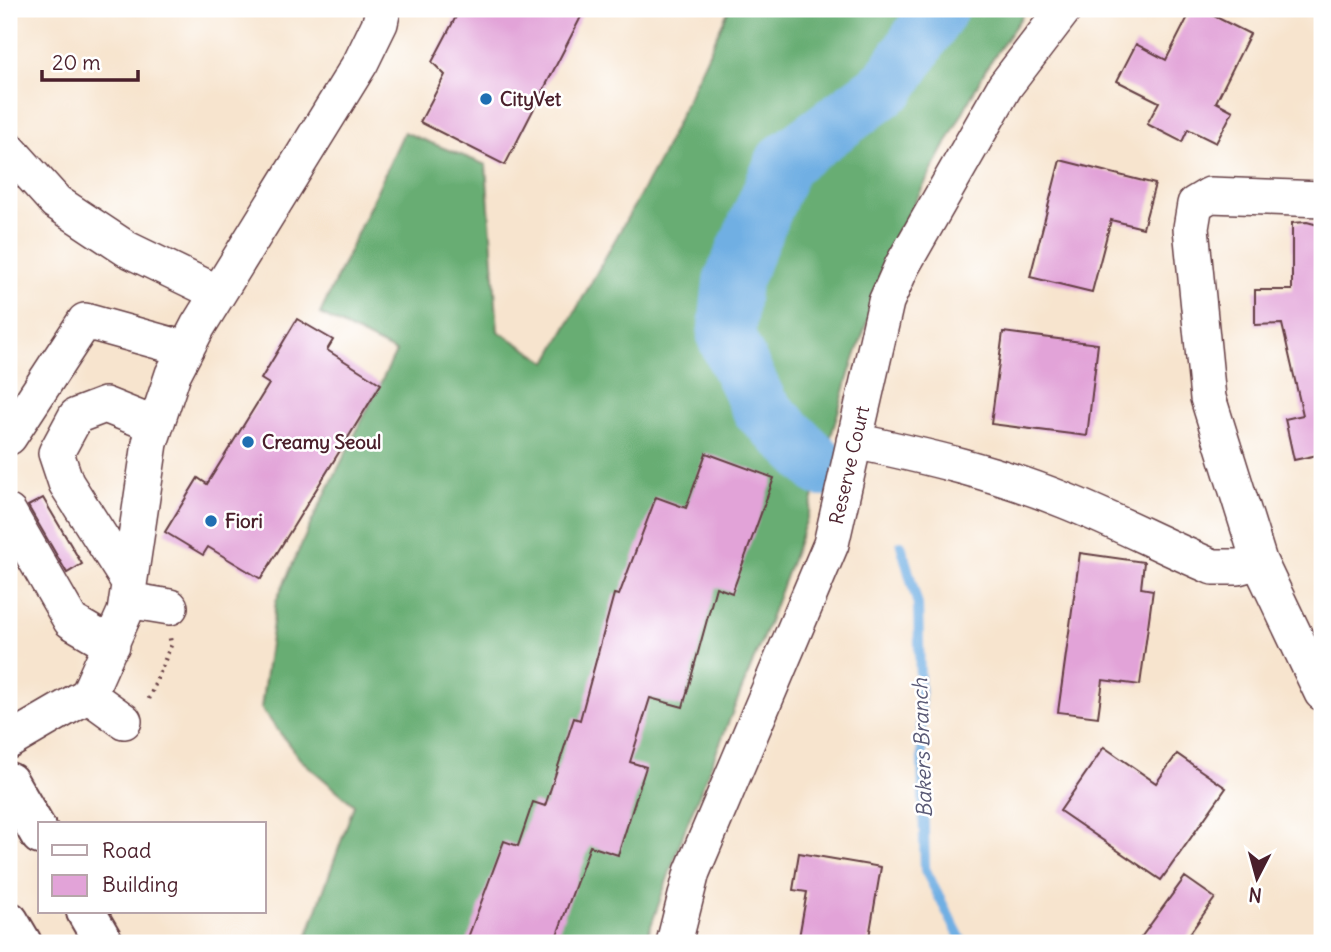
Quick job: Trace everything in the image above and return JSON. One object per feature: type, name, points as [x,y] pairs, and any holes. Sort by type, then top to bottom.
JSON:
[{"type":"main road","points":[[9,782],[38,832]]},
{"type":"main road","points":[[87,914],[104,943]]},
{"type":"main road","points":[[9,921],[22,943]]},
{"type":"street","points":[[9,741],[88,695],[125,612],[150,443],[173,374],[218,293],[361,62],[380,23],[383,9]]},
{"type":"street","name":"Reserve Court","points":[[674,943],[677,921],[692,872],[831,544],[886,302],[902,266],[1005,86],[1064,9]]},
{"type":"street","points":[[12,161],[56,202],[127,248],[218,293]]},
{"type":"street","points":[[1322,199],[1210,195],[1195,204],[1191,228],[1208,398],[1259,561],[1322,693]]},
{"type":"street","points":[[9,437],[85,321],[186,349]]},
{"type":"street","points":[[155,425],[105,405],[76,416],[56,453],[66,483],[128,591],[170,607]]},
{"type":"street","points":[[854,442],[918,455],[1066,500],[1213,567],[1238,566],[1259,561]]},
{"type":"street","points":[[9,513],[71,621],[112,645]]},
{"type":"street","points":[[88,695],[122,720]]},
{"type":"path","points":[[122,720],[148,701],[170,645],[170,607]]},
{"type":"green space","points":[[729,9],[1027,9],[987,67],[898,234],[850,371],[808,516],[764,635],[685,829],[645,943],[305,943],[354,805],[300,759],[261,708],[276,601],[312,521],[396,352],[320,314],[404,132],[486,165],[498,331],[547,362],[660,159]]},
{"type":"building","name":"CityVet","points":[[460,9],[585,9],[505,165],[420,122],[445,75],[432,62]]},
{"type":"building","points":[[1192,9],[1200,9],[1250,34],[1216,102],[1233,111],[1216,143],[1188,129],[1182,142],[1147,124],[1159,102],[1117,81],[1136,44],[1166,60]]},
{"type":"building","points":[[1060,160],[1155,184],[1143,228],[1111,220],[1092,292],[1030,277]]},
{"type":"building","points":[[1307,222],[1322,226],[1322,454],[1294,460],[1285,419],[1303,415],[1282,324],[1255,325],[1255,290],[1292,290],[1292,223]]},
{"type":"building","points":[[297,319],[333,340],[327,350],[381,384],[261,579],[208,547],[203,555],[165,532],[198,478],[207,484],[269,384],[261,379]]},
{"type":"building","points":[[1003,332],[1098,344],[1087,436],[991,424]]},
{"type":"building","points":[[706,453],[774,478],[732,593],[716,587],[683,707],[650,698],[630,762],[646,767],[618,855],[590,846],[554,943],[466,943],[504,841],[518,846],[533,802],[545,806],[574,718],[580,720],[614,594],[619,595],[656,497],[686,508]]},
{"type":"building","points":[[43,498],[82,564],[67,573],[28,506]]},
{"type":"building","points":[[1080,553],[1144,562],[1141,588],[1153,590],[1140,685],[1103,680],[1098,717],[1058,712]]},
{"type":"building","points":[[1104,747],[1156,783],[1177,754],[1226,788],[1161,880],[1060,811]]},
{"type":"building","points":[[799,853],[881,867],[868,943],[798,943],[807,892],[793,890]]},
{"type":"building","points":[[1185,877],[1215,898],[1183,943],[1137,943]]},
{"type":"waterway","name":"Bakers Branch","points":[[822,468],[761,409],[726,337],[732,282],[784,162],[890,84],[939,9]]},
{"type":"waterway","name":"Bakers Branch","points":[[901,545],[918,605],[925,870],[963,943]]},
{"type":"place","name":"CityVet","points":[[486,99]]},
{"type":"place","name":"Creamy Seoul","points":[[248,442]]},
{"type":"place","name":"Fiori","points":[[211,521]]}]
